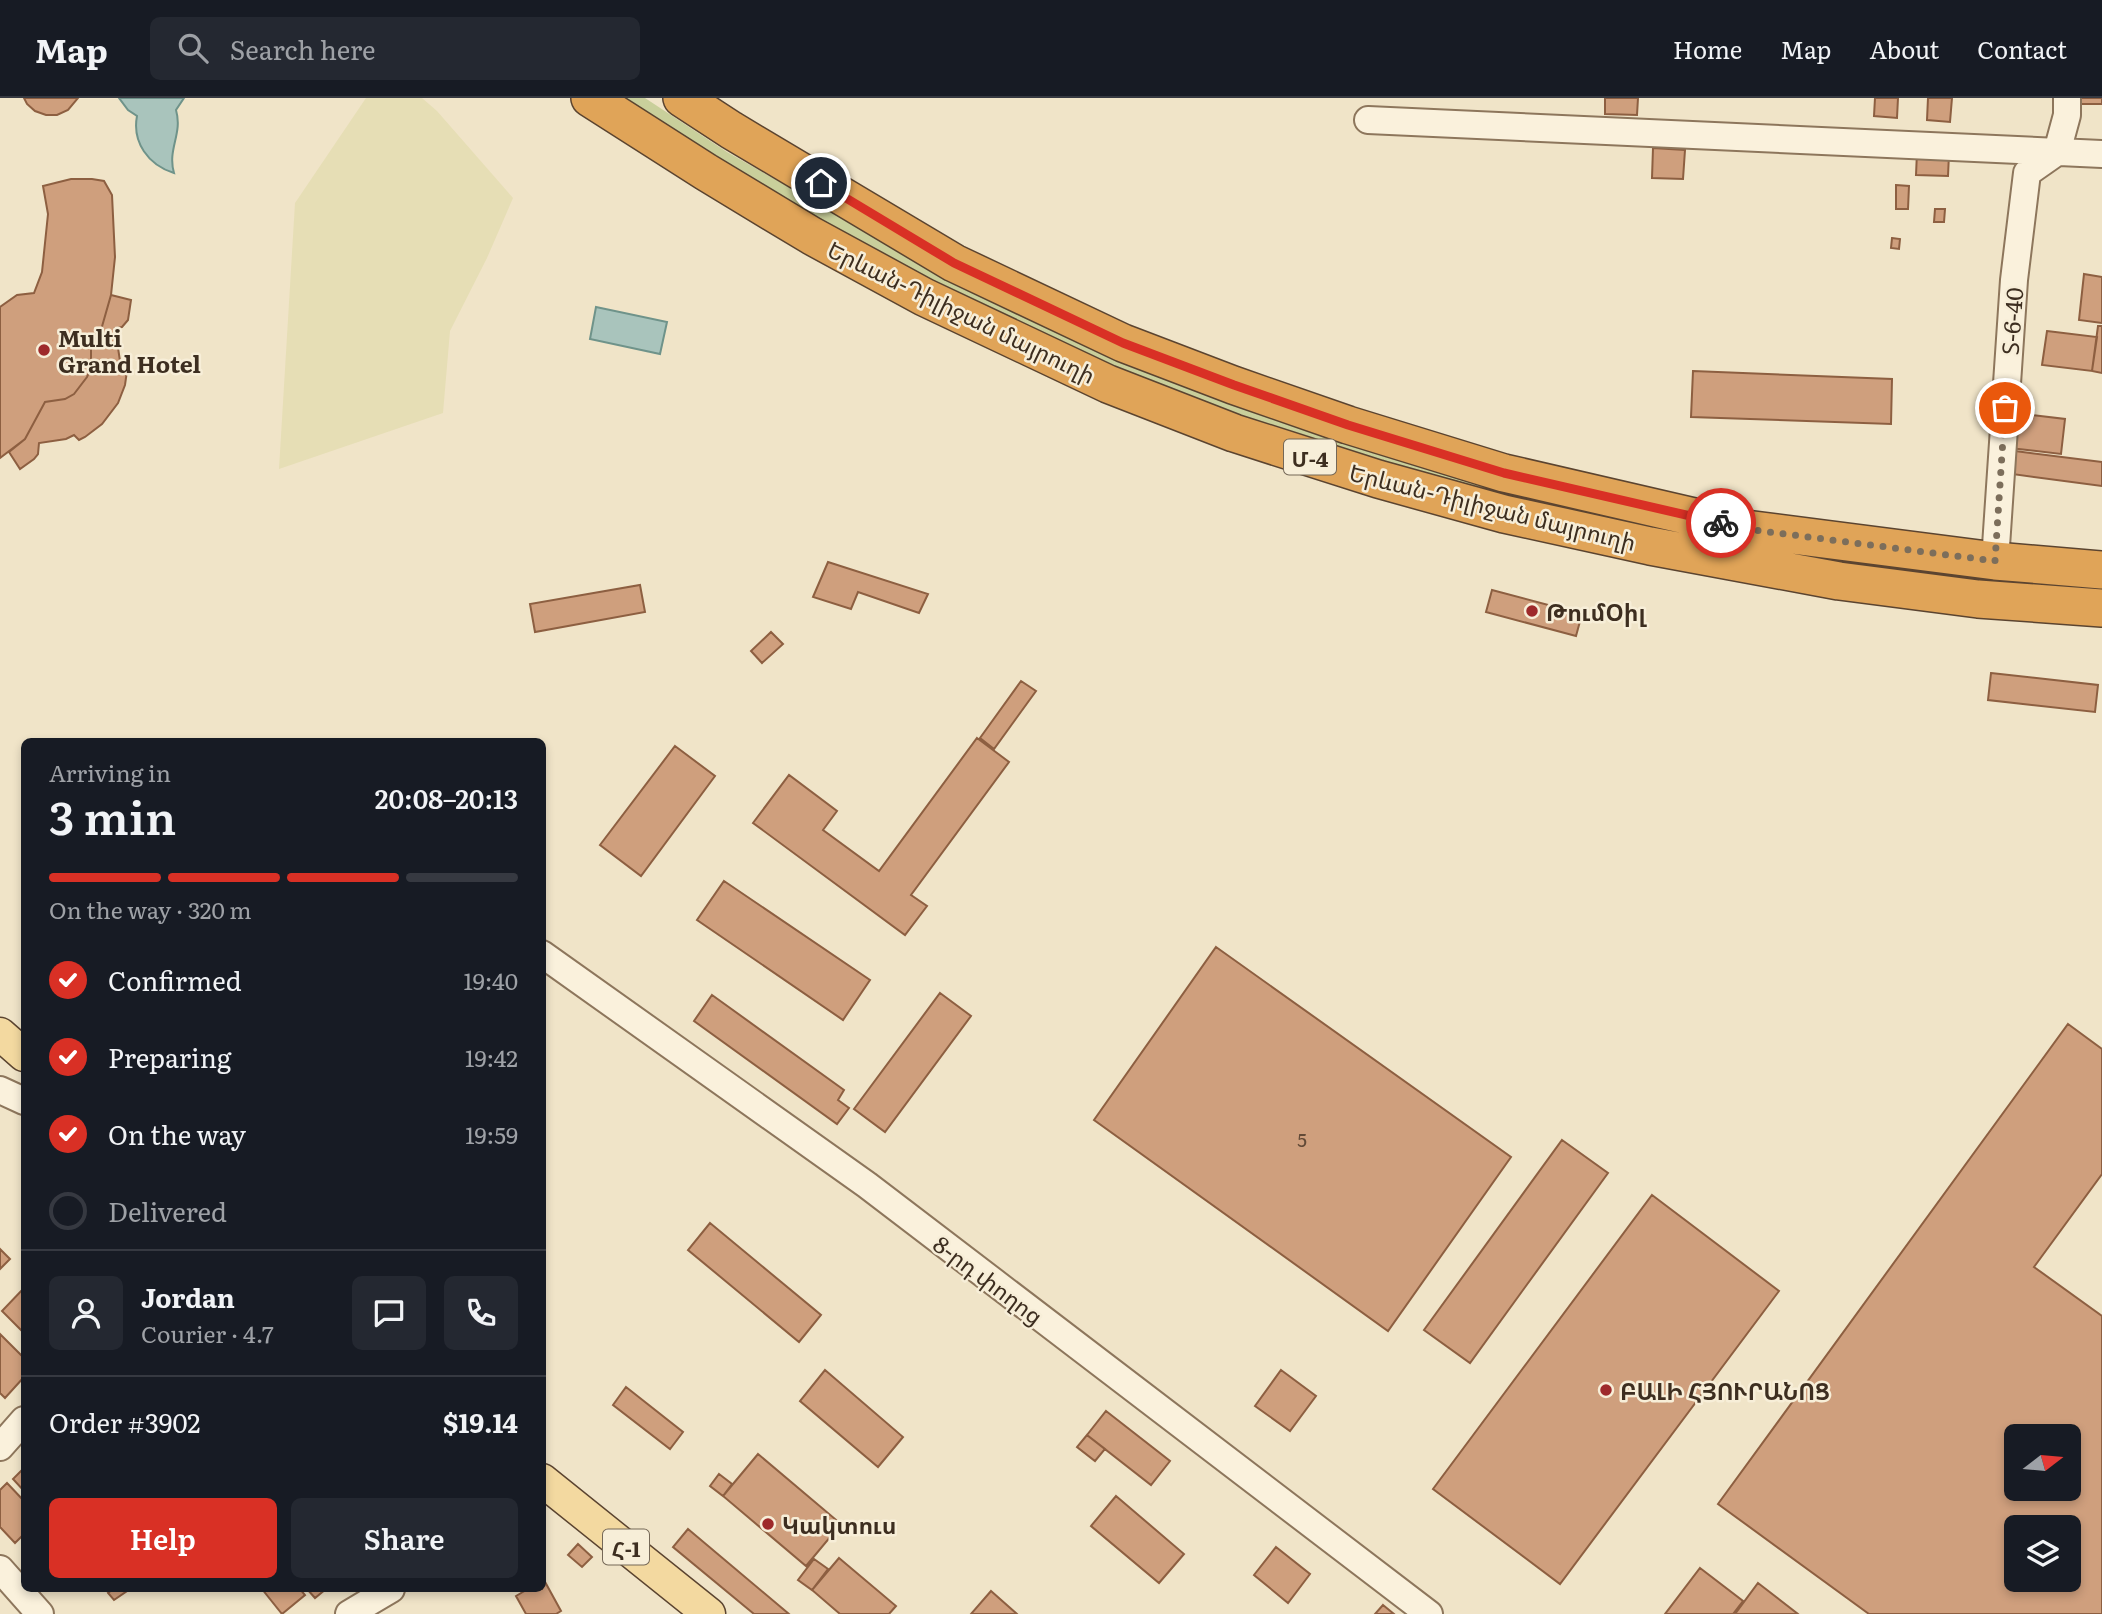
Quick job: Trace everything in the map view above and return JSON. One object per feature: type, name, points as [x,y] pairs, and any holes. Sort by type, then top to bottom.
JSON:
[{"type":"highway","name":"Երևան-Դիլիջան մայրուղի","points":[[590,98],[812,236],[924,297],[1108,384],[1234,433],[1378,479],[1504,514],[1650,546],[1851,582],[1978,599],[2102,608]]},
{"type":"highway","name":"Երևան-Դիլիջան մայրուղի","points":[[682,98],[954,263],[1123,343],[1348,425],[1504,473],[1746,529],[1995,561],[2102,570]]},
{"type":"main road","points":[[0,1034],[21,1052]]},
{"type":"main road","name":"Հ-1","points":[[548,1492],[709,1614]]},
{"type":"street","points":[[2057,152],[2067,115],[2067,98]]},
{"type":"street","points":[[1368,120],[2102,154]]},
{"type":"street","name":"Տ-6-40","points":[[1995,561],[2014,280],[2027,173],[2057,152]]},
{"type":"street","name":"8-րդ փողոց","points":[[546,957],[867,1185],[1429,1614]]},
{"type":"street","points":[[0,1090],[21,1100]]},
{"type":"street","points":[[0,1111],[21,1110]]},
{"type":"street","points":[[0,1447],[21,1423]]},
{"type":"street","points":[[0,1569],[40,1614]]},
{"type":"street","points":[[349,1614],[386,1592]]},
{"type":"shaded area","points":[[366,98],[422,98],[437,111],[513,198],[487,258],[450,331],[443,413],[279,469],[295,203]]},
{"type":"green space","points":[[615,98],[645,98],[727,152],[887,243],[1292,420],[2102,584],[2102,599],[2045,596],[1611,527],[1400,470],[1249,421],[1077,354],[896,266]]},
{"type":"water","points":[[119,98],[184,98],[176,110],[178,127],[172,156],[174,173],[157,164],[144,151],[137,135],[137,116],[128,110]]},
{"type":"water","points":[[596,307],[667,322],[660,354],[590,339]]},
{"type":"building","points":[[24,98],[78,98],[68,110],[57,115],[46,115],[35,111]]},
{"type":"building","points":[[1605,98],[1638,98],[1637,115],[1605,114]]},
{"type":"building","points":[[1875,98],[1898,98],[1897,118],[1874,116]]},
{"type":"building","points":[[1928,98],[1952,98],[1950,122],[1927,120]]},
{"type":"building","points":[[2080,98],[2102,98],[2102,104],[2080,104]]},
{"type":"building","points":[[1653,148],[1685,150],[1683,179],[1652,178]]},
{"type":"building","points":[[1917,152],[1949,154],[1948,176],[1916,175]]},
{"type":"building","points":[[71,179],[104,181],[112,195],[115,257],[111,295],[99,337],[91,340],[91,368],[87,377],[74,394],[65,399],[45,402],[25,439],[0,458],[0,307],[17,295],[34,293],[42,272],[48,214],[43,186]]},
{"type":"building","points":[[1896,185],[1909,186],[1908,209],[1896,209]]},
{"type":"building","points":[[1935,209],[1945,209],[1944,222],[1934,222]]},
{"type":"building","points":[[1892,238],[1900,239],[1899,249],[1891,248]]},
{"type":"building","points":[[2084,274],[2102,277],[2102,323],[2079,320]]},
{"type":"building","points":[[111,295],[131,300],[128,320],[122,327],[115,328],[120,361],[128,364],[125,385],[118,403],[102,424],[85,437],[79,440],[74,435],[66,439],[39,443],[38,454],[20,469],[9,452],[25,439],[45,402],[65,399],[74,394],[87,377],[91,368],[91,340],[99,337]]},
{"type":"building","points":[[2098,326],[2102,326],[2102,373],[2092,371]]},
{"type":"building","points":[[2047,331],[2097,337],[2092,371],[2042,365]]},
{"type":"building","points":[[1693,371],[1892,379],[1891,424],[1691,417]]},
{"type":"building","points":[[2014,413],[2065,419],[2061,454],[2010,448]]},
{"type":"building","points":[[2015,451],[2102,462],[2102,486],[2012,474]]},
{"type":"building","points":[[828,562],[928,594],[919,613],[858,592],[851,609],[813,597]]},
{"type":"building","points":[[640,585],[645,612],[535,632],[530,604]]},
{"type":"building","points":[[1492,590],[1582,614],[1576,636],[1486,612]]},
{"type":"building","points":[[771,632],[783,644],[762,663],[751,651]]},
{"type":"building","points":[[1991,673],[2098,685],[2095,712],[1988,700]]},
{"type":"building","points":[[1021,681],[1036,691],[994,749],[980,738]]},
{"type":"building","points":[[977,738],[1009,762],[911,895],[927,906],[905,935],[753,823],[789,775],[837,811],[823,830],[879,871]]},
{"type":"building","points":[[675,746],[715,776],[641,876],[600,845]]},
{"type":"building","points":[[724,881],[870,980],[843,1020],[697,920]]},
{"type":"building","points":[[1216,947],[1511,1157],[1388,1331],[1094,1120]]},
{"type":"building","points":[[940,993],[971,1016],[885,1132],[854,1109]]},
{"type":"building","points":[[712,995],[844,1090],[838,1100],[849,1108],[837,1124],[694,1021]]},
{"type":"building","points":[[2068,1024],[2102,1049],[2102,1174],[2034,1267],[2102,1316],[2102,1614],[1869,1614],[1718,1504]]},
{"type":"building","points":[[1562,1140],[1608,1173],[1470,1363],[1424,1330]]},
{"type":"building","name":"ԲԱԼԻ ՀՅՈՒՐԱՆՈՑ","points":[[1652,1195],[1779,1291],[1560,1584],[1433,1489]]},
{"type":"building","points":[[710,1223],[821,1315],[799,1342],[688,1250]]},
{"type":"building","points":[[0,1249],[10,1259],[0,1269]]},
{"type":"building","points":[[21,1291],[21,1330],[2,1311]]},
{"type":"building","points":[[0,1334],[21,1355],[21,1380],[5,1398],[0,1393]]},
{"type":"building","points":[[825,1370],[903,1437],[878,1467],[800,1401]]},
{"type":"building","points":[[1281,1370],[1316,1396],[1290,1431],[1255,1406]]},
{"type":"building","points":[[626,1387],[683,1432],[670,1449],[613,1405]]},
{"type":"building","points":[[1106,1411],[1170,1461],[1151,1485],[1087,1435]]},
{"type":"building","points":[[1087,1435],[1105,1449],[1095,1461],[1077,1447]]},
{"type":"building","points":[[758,1454],[841,1524],[806,1566],[723,1496]]},
{"type":"building","points":[[21,1471],[21,1488],[13,1479]]},
{"type":"building","points":[[719,1474],[732,1484],[723,1496],[710,1486]]},
{"type":"building","points":[[7,1483],[21,1498],[21,1537],[15,1543],[0,1527],[0,1490]]},
{"type":"building","points":[[1116,1496],[1184,1554],[1159,1583],[1091,1526]]},
{"type":"building","points":[[688,1529],[789,1614],[754,1614],[673,1547]]},
{"type":"building","points":[[578,1544],[592,1557],[582,1567],[568,1555]]},
{"type":"building","points":[[1276,1547],[1310,1574],[1288,1603],[1254,1575]]},
{"type":"building","points":[[839,1558],[896,1606],[889,1614],[840,1614],[812,1590]]},
{"type":"building","points":[[814,1559],[828,1569],[812,1590],[798,1580]]},
{"type":"building","points":[[1700,1568],[1743,1601],[1733,1614],[1665,1614]]},
{"type":"building","points":[[1758,1583],[1798,1614],[1735,1614]]},
{"type":"building","points":[[546,1584],[561,1611],[556,1614],[526,1614],[516,1596],[523,1592],[546,1592]]},
{"type":"building","points":[[991,1591],[1017,1614],[971,1614]]},
{"type":"building","points":[[109,1592],[126,1592],[114,1600]]},
{"type":"building","points":[[264,1592],[302,1592],[305,1595],[282,1614]]},
{"type":"building","points":[[310,1592],[322,1592],[315,1598]]},
{"type":"building","points":[[1383,1605],[1394,1614],[1375,1614]]},
{"type":"way so far","points":[[1721,523],[1746,529],[1995,561],[2005,408]]},
{"type":"place","name":"Multi Grand Hotel","points":[[44,350]]},
{"type":"place","name":"ԹումՕիլ","points":[[1532,611]]},
{"type":"place","name":"ԲԱԼԻ ՀՅՈՒՐԱՆՈՑ","points":[[1606,1390]]},
{"type":"place","name":"Կակտուս","points":[[768,1524]]},
{"type":"route","points":[[821,183],[954,263],[1123,343],[1234,385],[1348,425],[1504,473],[1721,523]]}]
